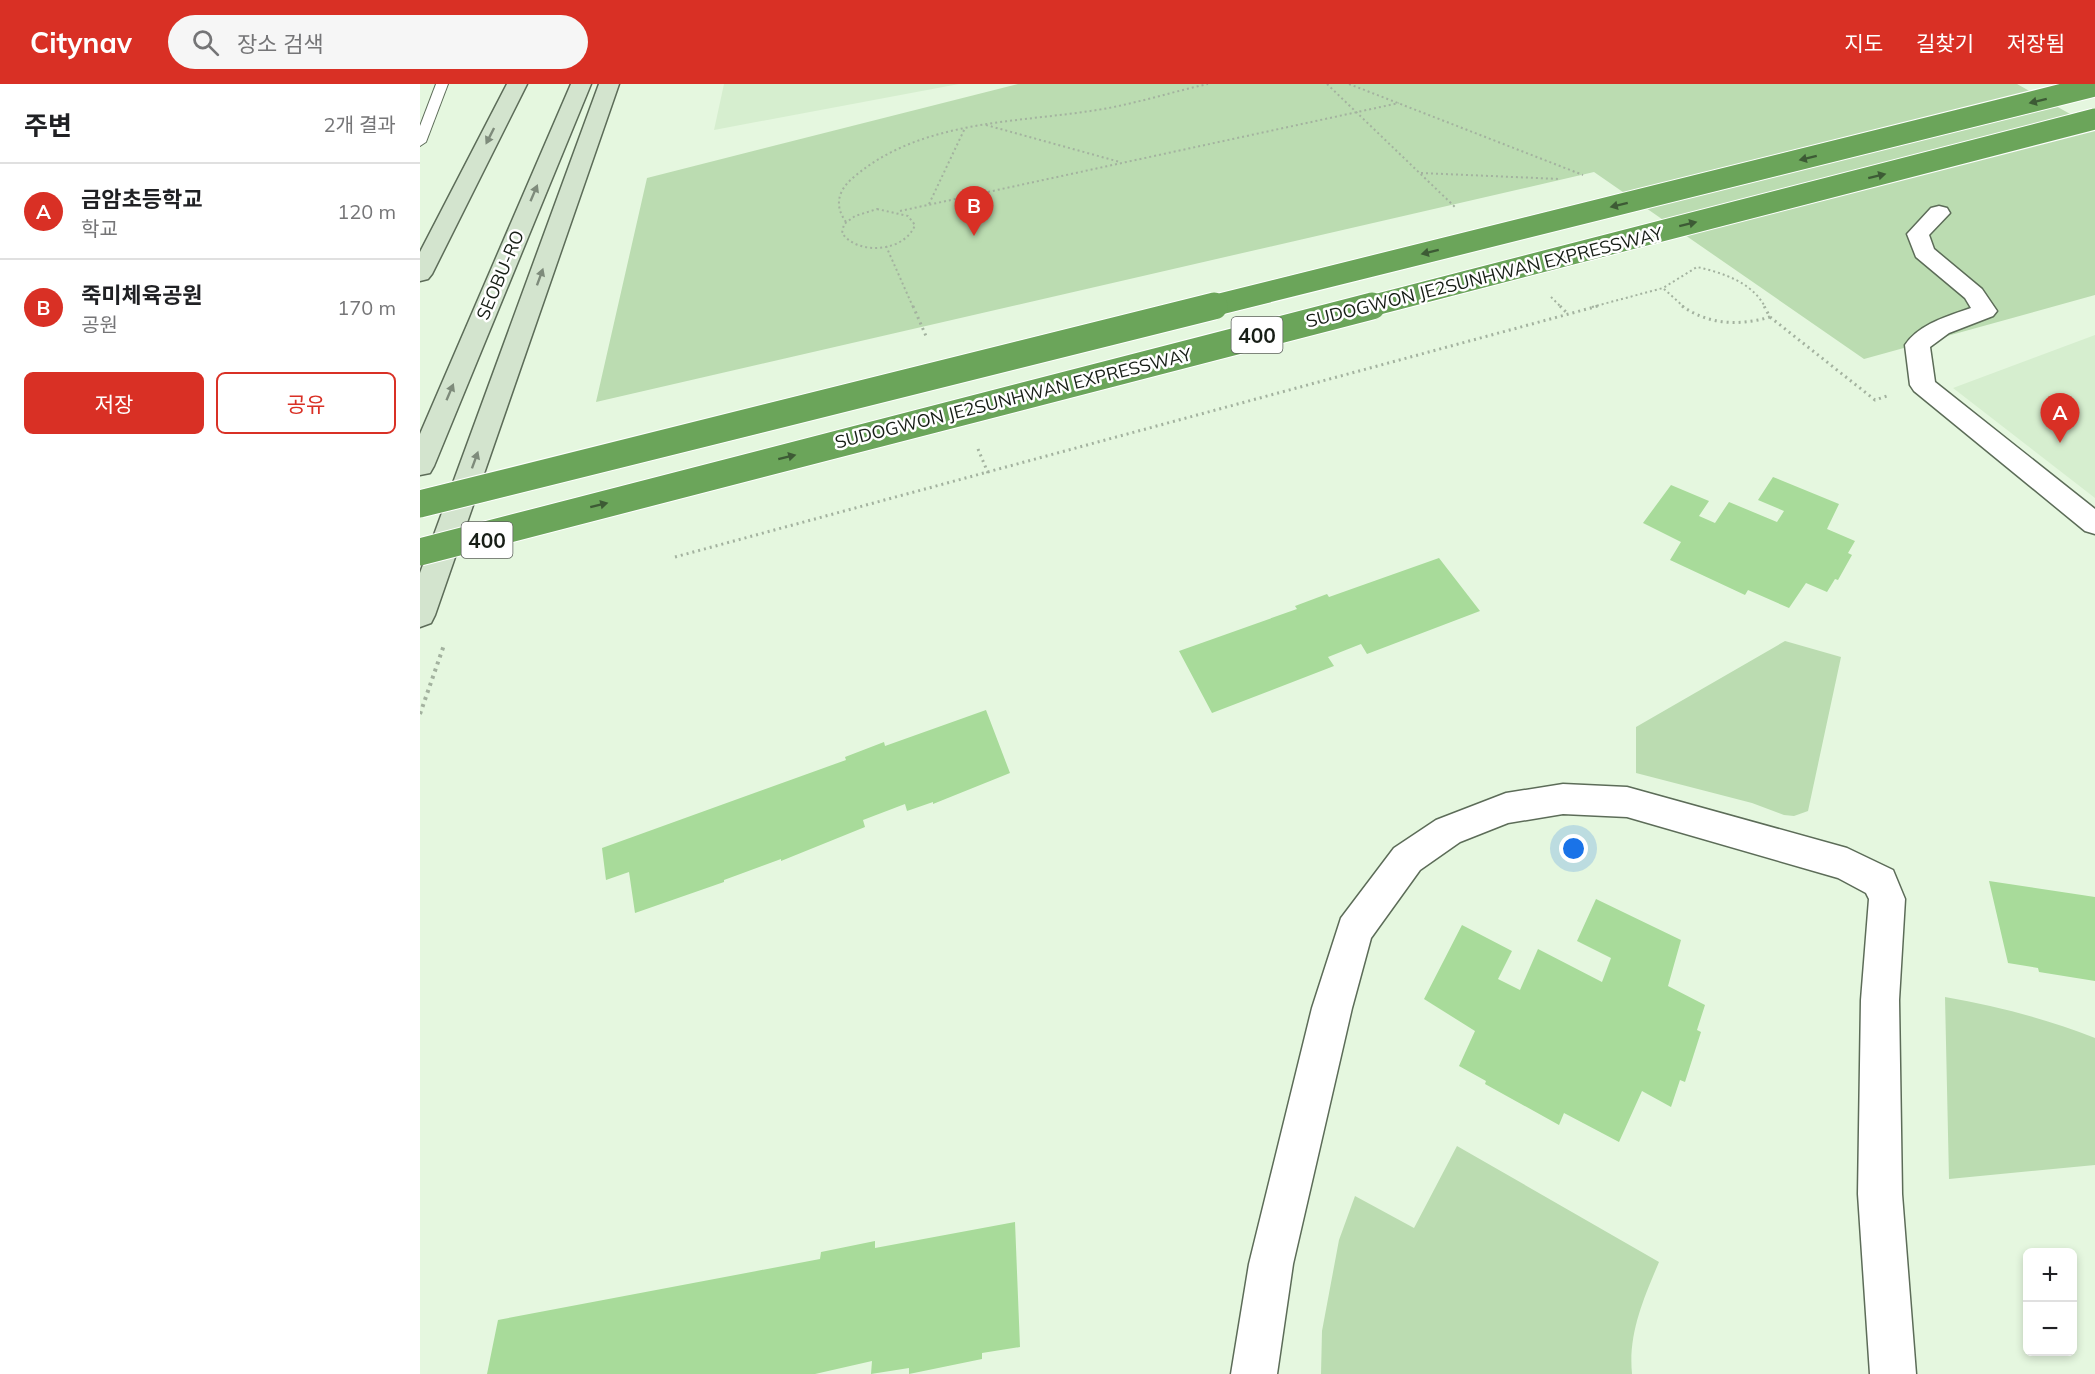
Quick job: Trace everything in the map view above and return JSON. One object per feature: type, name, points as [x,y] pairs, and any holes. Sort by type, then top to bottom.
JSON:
[{"type":"highway","name":"SUDOGWON JE2SUNHWAN EXPRESSWAY","points":[[420,504],[2095,86]]},
{"type":"highway","name":"SUDOGWON JE2SUNHWAN EXPRESSWAY","points":[[420,552],[2095,119]]},
{"type":"highway","name":"400","points":[[420,564],[554,517]]},
{"type":"main road","points":[[420,274],[517,84]]},
{"type":"main road","name":"SEOBU-RO","points":[[420,466],[581,84]]},
{"type":"main road","points":[[420,615],[609,84]]},
{"type":"street","points":[[1939,213],[1918,234],[1924,252],[1974,294],[1985,311],[1940,328],[1917,345],[1923,385],[2095,524]]},
{"type":"street","points":[[1254,1374],[1271,1264],[1332,1008],[1354,930],[1407,859],[1448,831],[1506,808],[1563,799],[1627,802],[1848,864],[1880,882],[1887,899],[1880,1000],[1880,1194],[1893,1374]]},
{"type":"lane","points":[[420,142],[442,84]]},
{"type":"path","points":[[846,222],[838,213],[838,198],[842,188],[853,176],[901,148],[921,140],[982,124],[1138,103],[1208,84]]},
{"type":"path","points":[[1327,84],[1463,214]]},
{"type":"path","points":[[1349,84],[1588,176]]},
{"type":"path","points":[[900,210],[913,219],[914,225],[906,238],[886,246],[862,248],[845,241],[842,236],[842,229],[846,222],[864,212],[877,209],[900,210],[1399,103]]},
{"type":"path","points":[[982,124],[1122,163]]},
{"type":"path","points":[[929,204],[965,128]]},
{"type":"path","points":[[1420,173],[1563,179]]},
{"type":"path","points":[[675,557],[1663,288],[1673,284],[1687,271],[1697,267],[1718,271],[1750,289],[1764,305],[1770,317],[1875,400],[1923,385]]},
{"type":"path","points":[[1663,288],[1682,307],[1707,319],[1730,323],[1750,323],[1770,317]]},
{"type":"path","points":[[1550,297],[1568,313]]},
{"type":"shaded area","points":[[724,84],[959,84],[714,130]]},
{"type":"shaded area","points":[[1018,84],[2017,84],[2095,128],[2095,295],[1864,359],[1594,172],[596,402],[647,178]]},
{"type":"shaded area","points":[[2095,335],[2095,498],[1953,388]]},
{"type":"shaded area","points":[[1785,641],[1841,657],[1808,811],[1794,816],[1784,815],[1752,803],[1636,773],[1636,727]]},
{"type":"shaded area","points":[[1945,997],[2021,1014],[2095,1038],[2095,1165],[1949,1179]]},
{"type":"shaded area","points":[[1457,1146],[1659,1262],[1638,1316],[1632,1344],[1632,1374],[1321,1374],[1322,1331],[1339,1240],[1355,1196],[1414,1228]]},
{"type":"building","points":[[1773,477],[1839,504],[1827,529],[1855,541],[1848,553],[1852,555],[1838,580],[1835,579],[1827,592],[1806,583],[1789,608],[1748,590],[1745,595],[1670,560],[1681,542],[1643,523],[1671,485],[1709,501],[1699,516],[1715,523],[1729,502],[1777,522],[1784,511],[1758,500]]},
{"type":"building","points":[[1439,558],[1480,611],[1367,654],[1361,644],[1328,657],[1334,666],[1212,713],[1179,651],[1297,609],[1295,606],[1327,594],[1329,597]]},
{"type":"building","points":[[986,710],[1010,773],[933,804],[933,802],[907,811],[905,804],[863,820],[865,827],[781,861],[781,859],[635,913],[629,872],[606,880],[602,848],[846,760],[845,757],[884,742],[885,746]]},
{"type":"building","points":[[1989,881],[2095,897],[2095,981],[2039,972],[2038,968],[2008,963]]},
{"type":"building","points":[[1596,899],[1681,940],[1668,986],[1705,1005],[1697,1030],[1701,1032],[1685,1082],[1680,1080],[1671,1107],[1642,1091],[1619,1142],[1564,1113],[1559,1125],[1485,1084],[1486,1081],[1459,1066],[1475,1031],[1424,999],[1462,925],[1512,951],[1498,979],[1520,990],[1538,949],[1602,982],[1611,958],[1577,941]]},
{"type":"building","points":[[1015,1222],[1020,1347],[982,1353],[982,1359],[909,1374],[909,1368],[871,1374],[872,1361],[815,1374],[487,1374],[498,1320],[820,1259],[821,1252],[875,1241],[875,1248]]},
{"type":"place","name":"죽미체육공원","points":[[974,236]]},
{"type":"place","name":"금암초등학교","points":[[2060,443]]}]
